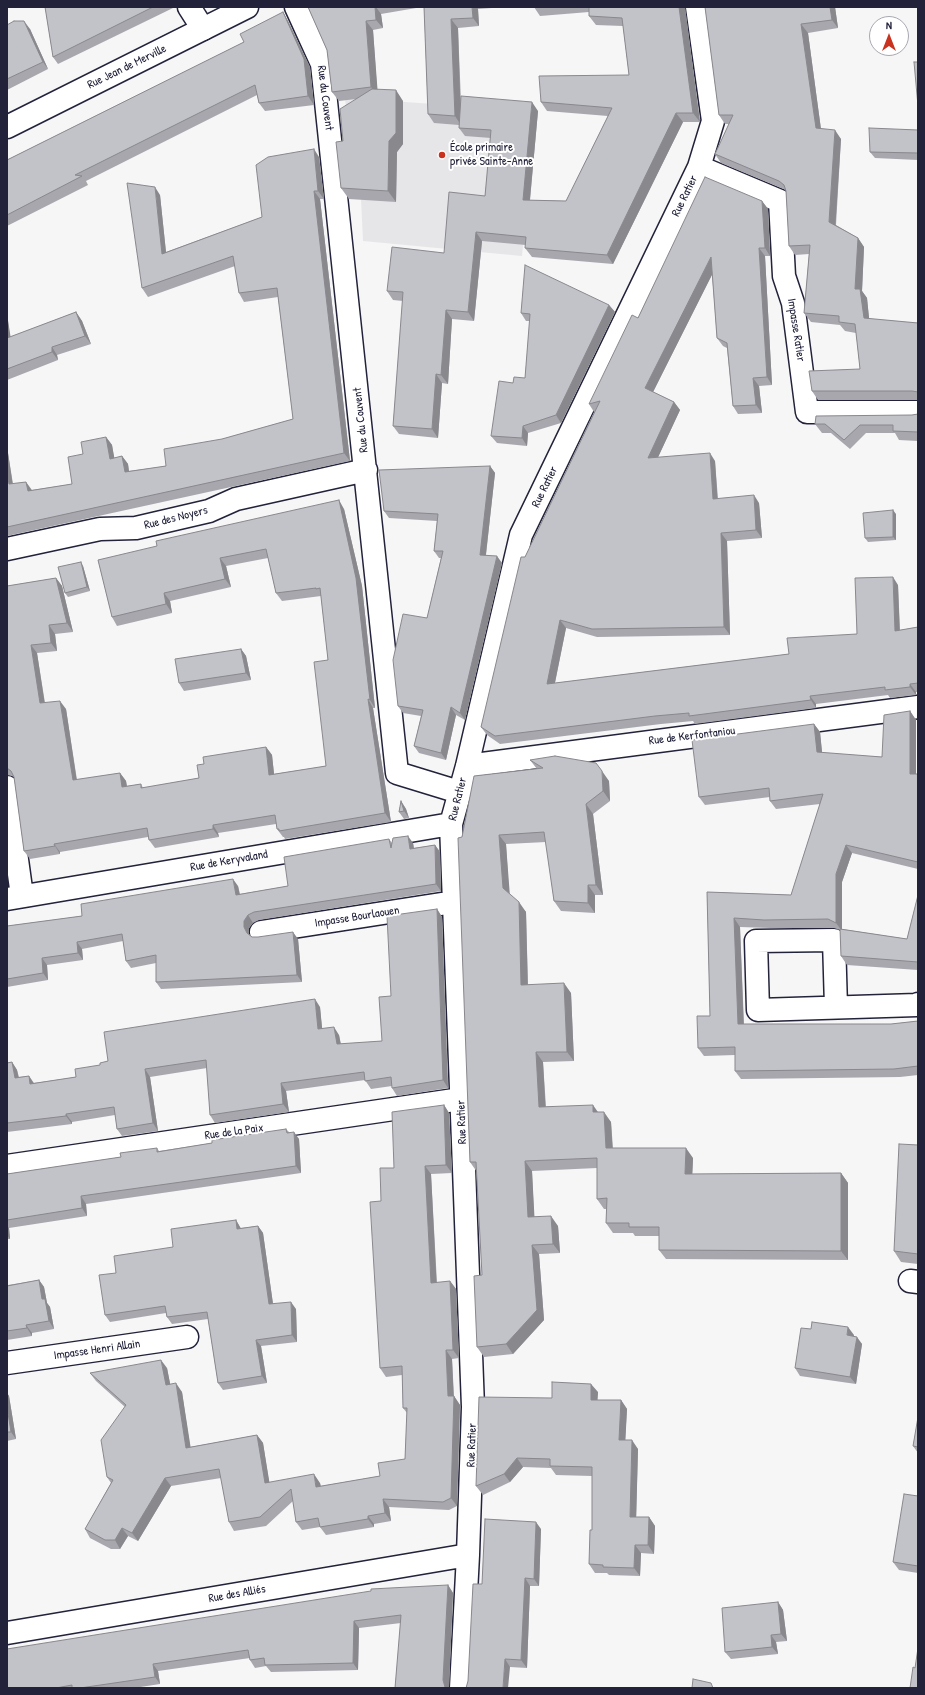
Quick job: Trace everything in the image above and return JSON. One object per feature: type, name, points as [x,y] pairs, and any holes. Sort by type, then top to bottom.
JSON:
[{"type":"street","points":[[190,7],[203,30]]},
{"type":"street","name":"Rue Jean de Merville","points":[[7,127],[247,7]]},
{"type":"street","name":"Rue du Couvent","points":[[296,7],[322,64],[397,773],[459,792]]},
{"type":"street","name":"Rue Ratier","points":[[461,1688],[468,1555],[473,1407],[451,824],[467,766],[521,536],[699,167],[713,121],[697,7]]},
{"type":"street","name":"Impasse Ratier","points":[[699,167],[780,201],[784,276],[793,303],[807,412],[918,412]]},
{"type":"street","name":"Rue des Noyers","points":[[7,549],[100,529],[144,526],[209,511],[236,499],[366,470]]},
{"type":"street","name":"Rue de Kerfontaniou","points":[[467,766],[918,707]]},
{"type":"street","points":[[7,787],[14,897]]},
{"type":"street","name":"Rue de Keryvaland","points":[[14,897],[451,824]]},
{"type":"street","name":"Impasse Bourlaouen","points":[[261,932],[454,902]]},
{"type":"street","points":[[836,1007],[834,940],[756,941],[758,1010],[918,1004]]},
{"type":"street","name":"Rue de la Paix","points":[[7,1166],[461,1099]]},
{"type":"street","name":"Impasse Henri Allain","points":[[7,1363],[188,1338]]},
{"type":"street","name":"Rue des Alliés","points":[[7,1633],[468,1555]]},
{"type":"shaded area","name":"École primaire privée Sainte-Anne","points":[[345,98],[538,111],[526,245],[523,245],[522,256],[363,241],[361,199],[356,199]]},
{"type":"building","points":[[45,7],[153,7],[53,57]]},
{"type":"building","points":[[308,7],[375,7],[376,20],[366,21],[371,87],[332,92],[327,50]]},
{"type":"building","points":[[424,7],[472,7],[473,18],[451,19],[455,116],[428,114]]},
{"type":"building","points":[[589,7],[679,7],[693,113],[676,113],[607,255],[525,248],[526,237],[476,232],[468,312],[446,310],[441,375],[436,374],[432,429],[393,426],[403,292],[387,291],[392,247],[444,253],[449,192],[485,196],[491,130],[459,128],[461,96],[532,102],[523,200],[566,201],[612,108],[541,102],[539,76],[629,75],[622,18],[589,16]]},
{"type":"building","points":[[705,7],[830,7],[832,20],[801,24],[816,128],[835,130],[829,222],[858,238],[855,289],[860,289],[864,318],[918,323],[918,392],[812,391],[809,371],[860,369],[855,324],[839,322],[839,316],[804,313],[810,245],[789,246],[786,191],[784,185],[779,181],[715,154],[733,115],[719,115]]},
{"type":"building","points":[[283,12],[304,59],[308,96],[259,103],[255,85],[75,175],[82,176],[7,215],[7,160],[244,42],[240,34]]},
{"type":"building","points":[[14,21],[24,21],[43,62],[7,79],[7,25]]},
{"type":"building","points":[[914,62],[918,62],[918,106]]},
{"type":"building","points":[[372,89],[396,90],[396,133],[389,141],[388,191],[341,188],[336,142],[343,141],[340,109]]},
{"type":"building","points":[[869,128],[918,130],[918,153],[870,152]]},
{"type":"building","points":[[314,149],[318,191],[314,191],[344,453],[7,527],[7,474],[9,484],[26,482],[28,491],[72,484],[68,457],[83,454],[81,442],[106,437],[110,459],[122,456],[125,472],[166,466],[164,449],[222,439],[293,419],[277,288],[239,293],[233,256],[142,288],[127,183],[155,187],[162,254],[262,217],[256,165],[268,157]]},
{"type":"building","points":[[705,177],[762,201],[765,248],[759,248],[767,377],[753,378],[756,405],[733,406],[727,343],[717,338],[711,257],[645,388],[674,402],[648,458],[710,453],[713,499],[754,495],[756,530],[721,533],[724,627],[592,629],[560,620],[547,684],[789,654],[787,638],[857,634],[855,578],[893,577],[895,631],[918,627],[918,683],[910,684],[910,687],[885,690],[885,687],[810,696],[811,700],[689,716],[689,713],[655,716],[495,736],[481,727],[521,557],[525,557],[600,401],[589,404],[632,315],[638,318]]},
{"type":"building","points":[[525,265],[609,305],[556,415],[523,426],[522,438],[491,436],[499,381],[513,383],[514,377],[525,378],[530,314],[521,313]]},
{"type":"building","points":[[76,312],[85,336],[52,347],[52,352],[7,369],[7,338]]},
{"type":"building","points":[[918,414],[918,432],[893,431],[893,425],[860,425],[844,440],[825,424],[815,424],[816,416]]},
{"type":"building","points":[[490,466],[480,555],[497,556],[460,713],[451,707],[441,753],[414,746],[423,710],[398,706],[393,660],[403,614],[427,618],[443,551],[434,551],[438,514],[384,511],[379,470]]},
{"type":"building","points":[[339,500],[356,578],[370,700],[368,699],[385,813],[279,831],[279,829],[277,829],[275,815],[213,825],[213,829],[149,840],[147,828],[54,844],[55,846],[24,851],[14,777],[11,771],[7,768],[7,586],[56,578],[67,623],[49,625],[51,643],[31,645],[40,703],[60,701],[73,780],[120,773],[122,787],[141,784],[141,788],[199,778],[197,765],[204,764],[203,757],[266,747],[269,775],[326,766],[314,662],[328,660],[320,588],[276,593],[266,549],[220,558],[225,579],[164,593],[166,604],[112,617],[98,560],[157,546],[156,541]]},
{"type":"building","points":[[893,510],[893,537],[865,538],[863,513]]},
{"type":"building","points":[[81,562],[87,587],[65,593],[58,567]]},
{"type":"building","points":[[241,649],[246,673],[179,683],[175,659]]},
{"type":"building","points":[[910,711],[910,774],[918,774],[918,862],[846,845],[836,874],[836,923],[828,919],[764,920],[734,918],[738,1024],[891,1024],[918,1021],[918,1066],[894,1069],[735,1071],[735,1047],[698,1048],[697,1016],[710,1016],[707,892],[791,895],[823,794],[770,801],[769,788],[699,797],[692,740],[814,724],[817,752],[882,757],[884,715]]},
{"type":"building","points":[[555,756],[596,763],[602,771],[603,791],[586,804],[596,885],[588,885],[588,903],[554,901],[544,832],[499,835],[503,888],[519,902],[521,985],[564,983],[567,1052],[536,1052],[539,1107],[593,1105],[593,1112],[604,1112],[606,1148],[686,1148],[685,1174],[841,1173],[841,1251],[659,1250],[659,1227],[629,1227],[629,1223],[606,1223],[607,1198],[597,1199],[597,1158],[525,1161],[528,1217],[551,1216],[553,1244],[532,1245],[537,1310],[506,1344],[477,1347],[474,1276],[482,1275],[476,1162],[470,1162],[458,838],[462,837],[474,776],[543,768],[530,760]]},
{"type":"building","points":[[401,801],[404,811],[399,812]]},
{"type":"building","points":[[408,836],[410,849],[435,845],[436,884],[254,912],[248,915],[244,921],[244,927],[247,933],[252,937],[293,932],[297,975],[156,982],[156,955],[126,961],[122,934],[77,942],[78,953],[42,958],[43,973],[7,979],[7,926],[82,916],[81,904],[233,879],[236,895],[288,886],[284,857],[389,839],[391,848],[393,838]]},
{"type":"building","points":[[918,895],[918,962],[841,956],[840,929],[907,939]]},
{"type":"building","points":[[437,909],[443,1080],[392,1088],[391,1077],[365,1081],[364,1072],[281,1083],[283,1104],[210,1115],[206,1060],[145,1069],[153,1123],[117,1129],[114,1107],[66,1114],[66,1116],[7,1123],[7,1063],[12,1062],[15,1078],[29,1076],[30,1084],[76,1077],[75,1069],[100,1065],[100,1063],[108,1061],[104,1032],[315,999],[318,1029],[334,1027],[337,1044],[382,1041],[379,997],[391,996],[387,916]]},
{"type":"building","points":[[444,1105],[446,1165],[425,1166],[431,1283],[450,1281],[453,1350],[446,1350],[448,1396],[454,1396],[451,1498],[443,1502],[383,1499],[385,1513],[368,1516],[368,1519],[320,1527],[318,1518],[296,1522],[291,1489],[260,1517],[229,1522],[219,1469],[165,1478],[132,1533],[122,1528],[115,1540],[105,1540],[85,1529],[113,1480],[107,1477],[101,1440],[126,1405],[90,1373],[161,1360],[166,1385],[176,1383],[186,1448],[257,1435],[265,1483],[314,1474],[316,1487],[380,1476],[378,1463],[405,1459],[407,1408],[403,1408],[402,1366],[380,1368],[370,1202],[381,1201],[380,1168],[394,1168],[392,1112]]},
{"type":"building","points":[[286,1129],[287,1133],[294,1132],[296,1166],[81,1196],[82,1208],[7,1220],[7,1174],[121,1157],[120,1153],[157,1148],[157,1152],[212,1143],[212,1140]]},
{"type":"building","points":[[899,1144],[918,1145],[918,1254],[894,1251]]},
{"type":"building","points":[[236,1220],[237,1229],[258,1226],[269,1304],[291,1302],[292,1335],[256,1340],[262,1376],[218,1383],[207,1312],[167,1317],[165,1306],[105,1315],[99,1275],[116,1273],[114,1256],[173,1247],[171,1229]]},
{"type":"building","points":[[39,1280],[42,1299],[45,1299],[49,1321],[26,1325],[27,1328],[7,1331],[7,1286]]},
{"type":"building","points":[[812,1322],[848,1327],[847,1335],[857,1337],[850,1377],[795,1368],[801,1328],[811,1329]]},
{"type":"building","points":[[552,1382],[591,1384],[591,1400],[621,1400],[619,1440],[632,1440],[630,1517],[649,1517],[648,1545],[635,1545],[634,1568],[603,1567],[603,1565],[589,1564],[590,1530],[592,1530],[592,1467],[550,1466],[550,1459],[517,1458],[504,1474],[476,1486],[479,1397],[552,1398]]},
{"type":"building","points":[[7,1407],[11,1432],[7,1432]]},
{"type":"building","points":[[918,1417],[918,1447],[913,1446]]},
{"type":"building","points":[[904,1494],[918,1496],[918,1566],[893,1562]]},
{"type":"building","points":[[485,1519],[536,1522],[534,1579],[525,1578],[521,1660],[505,1659],[503,1688],[466,1688],[468,1681],[473,1584],[482,1584]]},
{"type":"building","points":[[448,1585],[443,1680],[446,1688],[395,1688],[401,1615],[354,1621],[353,1663],[265,1665],[264,1658],[250,1660],[248,1650],[153,1664],[155,1677],[80,1688],[72,1688],[72,1685],[56,1688],[7,1688],[7,1649],[371,1591],[371,1589]]},
{"type":"building","points":[[778,1602],[781,1634],[771,1635],[772,1647],[725,1652],[722,1608]]},
{"type":"building","points":[[918,1648],[918,1688],[910,1688],[913,1667],[915,1668]]},
{"type":"building","points":[[693,1679],[711,1683],[713,1688],[692,1688]]},
{"type":"place","name":"École primaire privée Sainte-Anne","points":[[442,155]]}]
